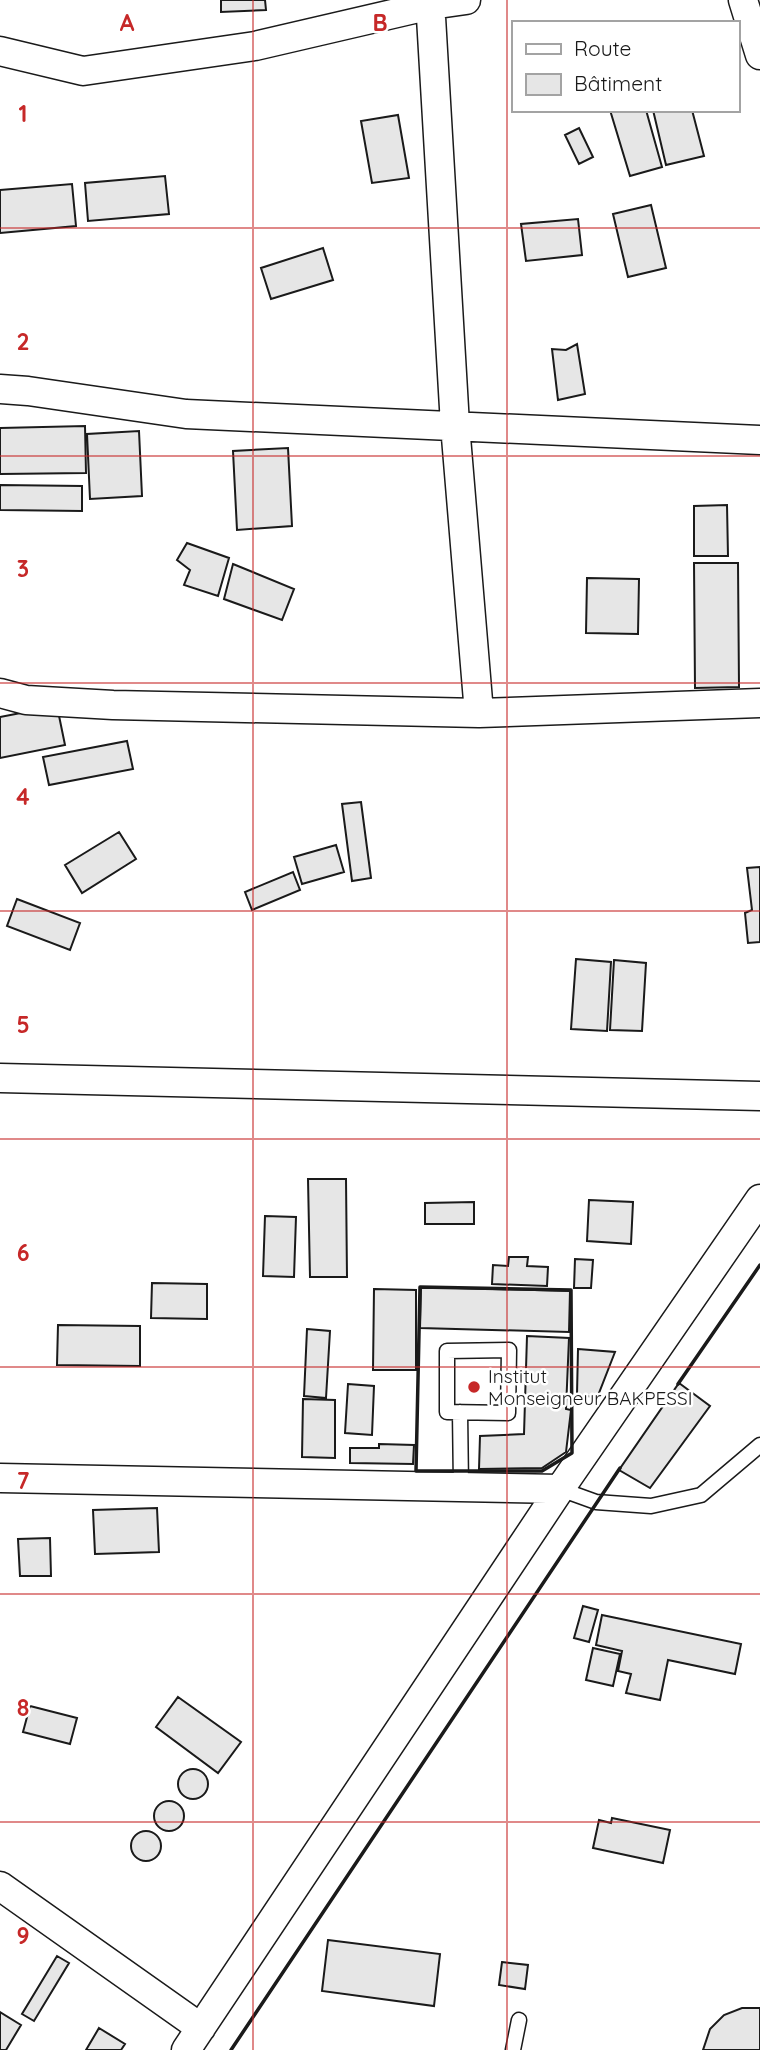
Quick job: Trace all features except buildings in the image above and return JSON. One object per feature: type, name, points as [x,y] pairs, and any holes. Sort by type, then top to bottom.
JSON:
[{"type":"street","points":[[0,51],[83,71],[255,46],[430,3],[466,0]]},
{"type":"street","points":[[743,0],[760,55]]},
{"type":"street","points":[[430,3],[455,425],[479,713]]},
{"type":"street","points":[[0,389],[186,414],[760,440]]},
{"type":"street","points":[[0,693],[26,700],[113,705],[479,713],[760,702]]},
{"type":"street","points":[[0,1078],[760,1096]]},
{"type":"street","points":[[0,1886],[193,2039],[560,1489],[760,1199]]},
{"type":"street","points":[[0,1478],[560,1489]]},
{"type":"lane","points":[[509,1350],[508,1413],[460,1412],[447,1412],[447,1351],[509,1350]]},
{"type":"lane","points":[[460,1412],[461,1486]]},
{"type":"lane","points":[[560,1489],[596,1502],[651,1506],[701,1495],[760,1445]]},
{"type":"lane","points":[[513,2050],[519,2020]]},
{"type":"wall","points":[[678,1384],[760,1265]]},
{"type":"wall","points":[[420,1287],[571,1290],[572,1453],[542,1471],[416,1471],[420,1287]]},
{"type":"wall","points":[[231,2050],[620,1468]]},
{"type":"place","name":"Institut Monseigneur BAKPESSI","points":[[474,1387]]}]
